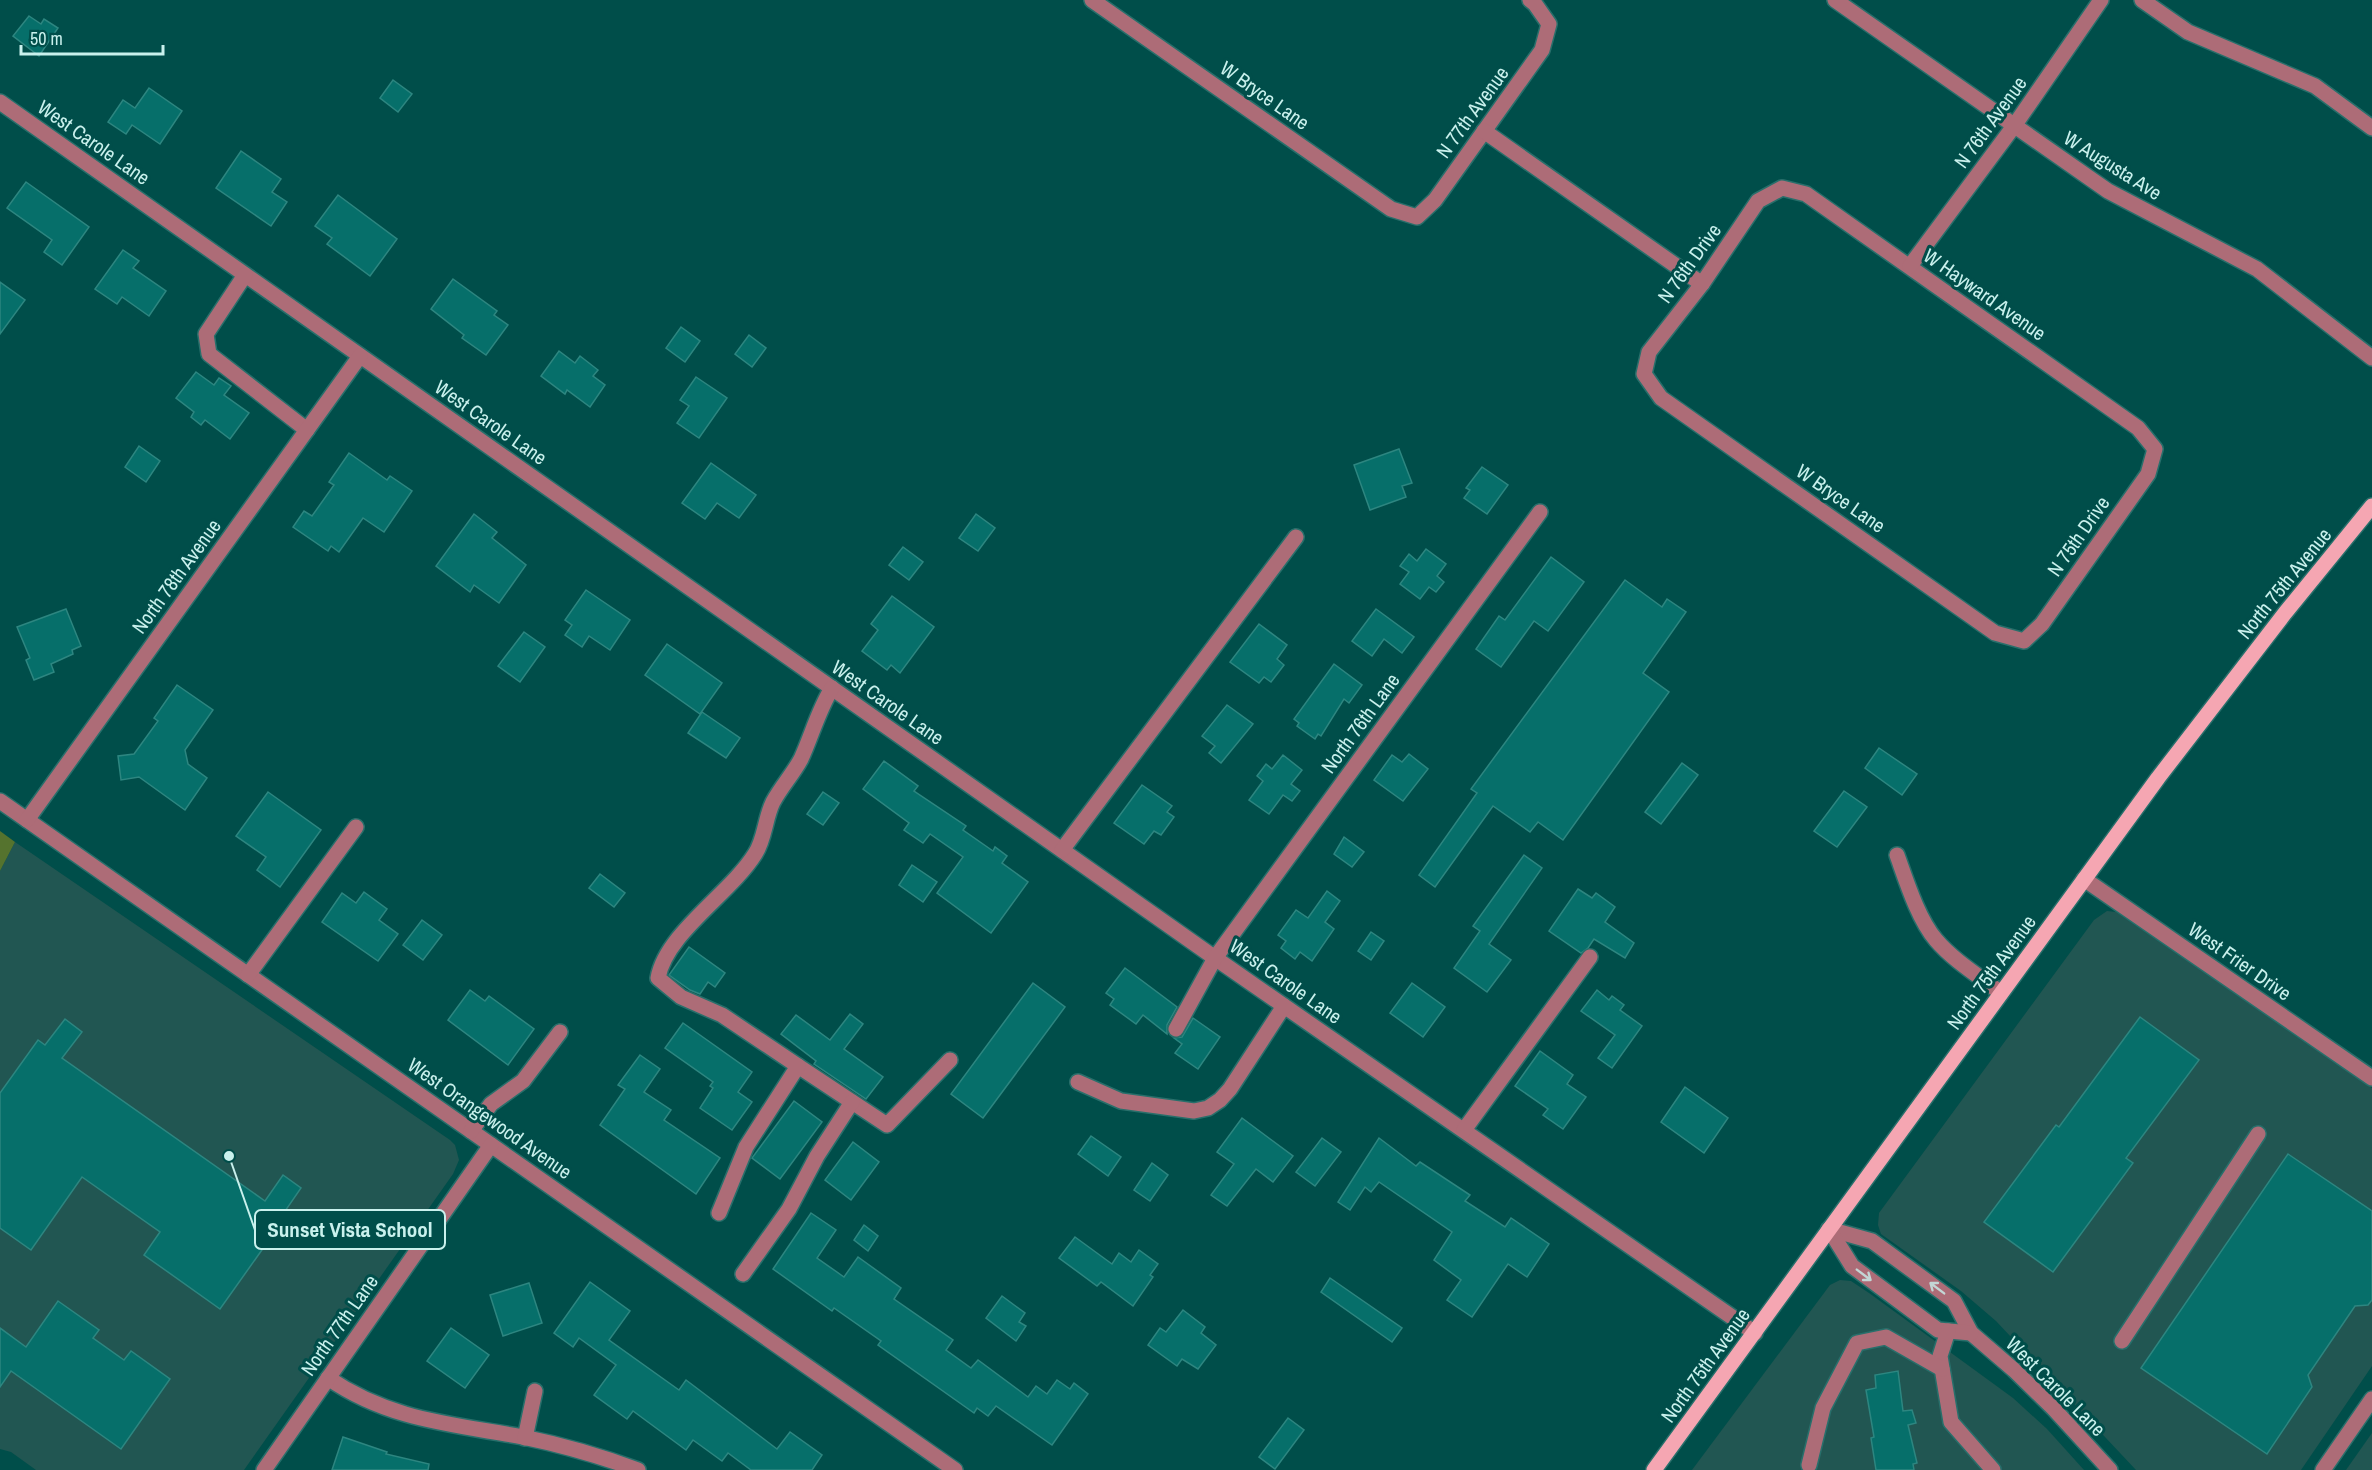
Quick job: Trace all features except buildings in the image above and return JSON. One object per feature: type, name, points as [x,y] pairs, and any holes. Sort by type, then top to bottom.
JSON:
[{"type":"main road","name":"North 75th Avenue","points":[[1654,1470],[2084,879],[2220,697],[2372,506]]},
{"type":"street","name":"W Bryce Lane","points":[[1092,0],[1391,209],[1417,218]]},
{"type":"street","name":"N 77th Avenue","points":[[1417,218],[1435,200],[1542,50],[1549,24],[1535,3],[1530,0]]},
{"type":"street","name":"W Augusta Ave","points":[[1835,0],[2108,191],[2257,269],[2372,358]]},
{"type":"street","name":"N 76th Avenue","points":[[1910,266],[2014,126],[2101,0]]},
{"type":"street","points":[[2142,0],[2188,32],[2315,86],[2372,128]]},
{"type":"street","name":"West Carole Lane","points":[[0,102],[1215,958],[1755,1333]]},
{"type":"street","points":[[1484,132],[1702,284]]},
{"type":"street","name":"W Hayward Avenue","points":[[1782,188],[1806,194],[1910,266],[2138,428],[2155,449]]},
{"type":"street","name":"N 76th Drive","points":[[1644,374],[1649,352],[1702,284],[1758,201],[1782,188]]},
{"type":"street","points":[[245,275],[206,334],[209,354],[307,430]]},
{"type":"street","name":"North 78th Avenue","points":[[27,819],[360,356]]},
{"type":"street","name":"W Bryce Lane","points":[[1644,374],[1661,398],[1814,506],[1995,633],[2024,641]]},
{"type":"street","name":"N 75th Drive","points":[[2024,641],[2042,624],[2148,474],[2155,449]]},
{"type":"street","name":"North 76th Lane","points":[[1176,1029],[1215,958],[1539,512]]},
{"type":"street","points":[[1062,850],[1296,537]]},
{"type":"street","points":[[832,688],[821,705],[800,760],[773,803],[757,852],[735,881],[676,940],[660,967],[658,978],[681,997],[722,1015],[888,1125],[950,1060]]},
{"type":"street","name":"West Orangewood Avenue","points":[[0,801],[955,1470]]},
{"type":"street","points":[[248,975],[356,827]]},
{"type":"street","points":[[1897,855],[1934,938],[1947,952],[2001,993]]},
{"type":"street","name":"West Frier Drive","points":[[2084,879],[2372,1078]]},
{"type":"street","points":[[1464,1130],[1590,957]]},
{"type":"street","points":[[1078,1082],[1120,1101],[1194,1111],[1208,1108],[1230,1089],[1284,1006]]},
{"type":"street","points":[[471,1131],[491,1104],[523,1081],[561,1032]]},
{"type":"street","points":[[719,1214],[746,1147],[798,1066]]},
{"type":"street","points":[[743,1274],[789,1209],[817,1156],[852,1102]]},
{"type":"street","points":[[2122,1341],[2258,1134]]},
{"type":"street","name":"North 77th Lane","points":[[264,1470],[491,1145]]},
{"type":"street","points":[[1829,1229],[1852,1266],[1938,1330],[1971,1333]]},
{"type":"street","name":"West Carole Lane","points":[[1829,1229],[1872,1241],[1954,1301],[1971,1333],[2045,1400],[2110,1470]]},
{"type":"street","points":[[1948,1331],[1940,1356],[1951,1422],[1993,1470]]},
{"type":"street","points":[[1809,1465],[1823,1408],[1857,1343],[1886,1337],[1942,1369]]},
{"type":"street","points":[[328,1378],[350,1393],[393,1412],[569,1448],[638,1470]]},
{"type":"street","points":[[525,1438],[535,1391]]},
{"type":"street","points":[[2323,1470],[2372,1399]]},
{"type":"shaded area","points":[[15,842],[455,1145],[459,1160],[453,1174],[244,1470],[36,1470],[11,1452],[0,1449],[0,871]]},
{"type":"shaded area","points":[[2107,911],[2116,912],[2372,1088],[2372,1366],[2301,1470],[2136,1470],[1996,1321],[1961,1291],[1881,1234],[1878,1225],[1879,1213],[2094,920]]},
{"type":"shaded area","points":[[1840,1280],[1851,1281],[1869,1293],[2013,1398],[2047,1429],[2084,1470],[1692,1470],[1830,1285]]},
{"type":"shaded area","points":[[2372,1433],[2372,1470],[2346,1470]]},
{"type":"green space","points":[[0,831],[15,842],[0,871]]},
{"type":"place","name":"Sunset Vista School","points":[[229,1156]]}]
